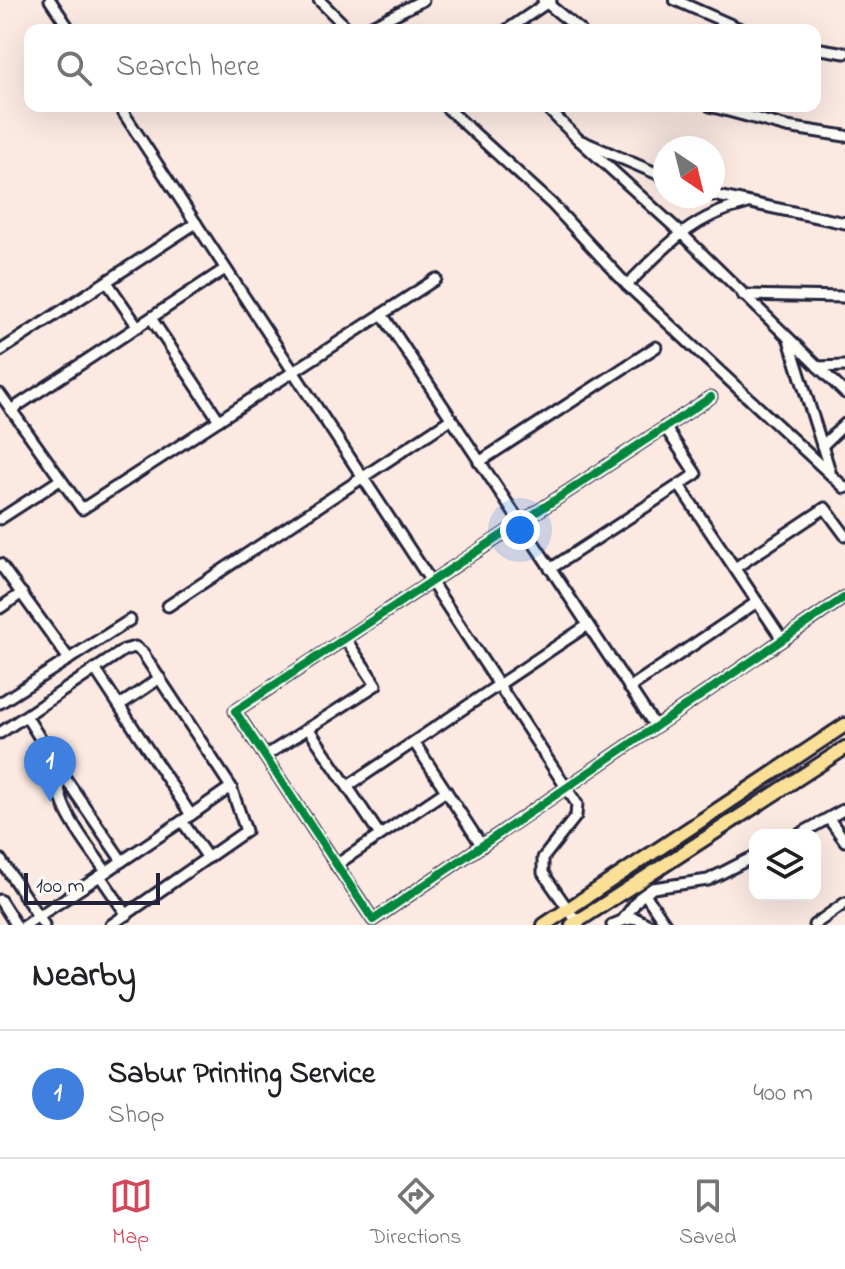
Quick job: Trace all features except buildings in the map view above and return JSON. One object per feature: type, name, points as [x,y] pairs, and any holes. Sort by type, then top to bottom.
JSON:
[{"type":"main road","points":[[544,925],[845,725]]},
{"type":"main road","points":[[576,924],[845,748]]},
{"type":"street","points":[[50,0],[66,24]]},
{"type":"street","points":[[319,0],[343,24]]},
{"type":"street","points":[[383,24],[423,0]]},
{"type":"street","points":[[675,0],[729,24]]},
{"type":"street","points":[[515,24],[547,1],[573,24]]},
{"type":"street","points":[[821,49],[845,53]]},
{"type":"street","points":[[123,112],[577,804],[576,816],[543,858],[543,873],[576,924]]},
{"type":"street","points":[[452,112],[552,204],[627,285],[845,488]]},
{"type":"street","points":[[551,112],[845,393]]},
{"type":"street","points":[[729,113],[787,127],[845,136]]},
{"type":"street","points":[[579,140],[653,172]]},
{"type":"street","points":[[725,198],[845,223]]},
{"type":"street","points":[[627,285],[680,232],[701,218],[745,204]]},
{"type":"street","points":[[0,351],[196,223]]},
{"type":"street","points":[[11,410],[225,269]]},
{"type":"street","points":[[0,394],[82,509],[436,279]]},
{"type":"street","points":[[107,282],[138,327]]},
{"type":"street","points":[[743,295],[845,297]]},
{"type":"street","points":[[382,314],[655,726]]},
{"type":"street","points":[[151,318],[219,420]]},
{"type":"street","points":[[788,338],[831,474]]},
{"type":"street","points":[[479,462],[656,347]]},
{"type":"street","points":[[818,367],[845,366]]},
{"type":"street","points":[[711,397],[235,711],[336,865],[373,920],[845,597]]},
{"type":"street","points":[[168,606],[451,419]]},
{"type":"street","points":[[822,446],[845,424]]},
{"type":"street","points":[[550,569],[696,474],[665,427]]},
{"type":"street","points":[[0,519],[60,480]]},
{"type":"street","points":[[679,485],[782,639]]},
{"type":"street","points":[[735,568],[825,508],[845,535]]},
{"type":"street","points":[[0,564],[69,659]]},
{"type":"street","points":[[0,608],[22,593]]},
{"type":"street","points":[[629,688],[757,602]]},
{"type":"street","points":[[0,703],[130,620]]},
{"type":"street","points":[[348,786],[588,625]]},
{"type":"street","points":[[265,756],[376,685],[345,638]]},
{"type":"street","points":[[0,733],[124,650],[135,647],[160,678],[231,787],[246,831],[111,925]]},
{"type":"street","points":[[95,669],[120,705],[208,858]]},
{"type":"street","points":[[120,705],[160,678]]},
{"type":"street","points":[[26,716],[122,861]]},
{"type":"street","points":[[308,728],[380,835]]},
{"type":"street","points":[[414,742],[482,846]]},
{"type":"street","points":[[61,772],[57,783],[59,798],[127,915]]},
{"type":"street","points":[[25,925],[41,921],[103,874],[231,787]]},
{"type":"street","points":[[336,865],[446,791]]},
{"type":"street","points":[[810,829],[845,809]]},
{"type":"street","points":[[829,819],[845,841]]},
{"type":"street","points":[[0,859],[41,921]]},
{"type":"street","points":[[617,923],[653,888],[708,880],[749,859]]},
{"type":"street","points":[[645,894],[666,925]]},
{"type":"street","points":[[0,900],[16,925]]},
{"type":"street","points":[[814,925],[845,903]]},
{"type":"street","points":[[617,923],[635,918],[649,925]]},
{"type":"cycle path","points":[[711,397],[235,711],[373,920],[845,597]]},
{"type":"place","name":"Sabur Printing Service","points":[[50,802]]}]
